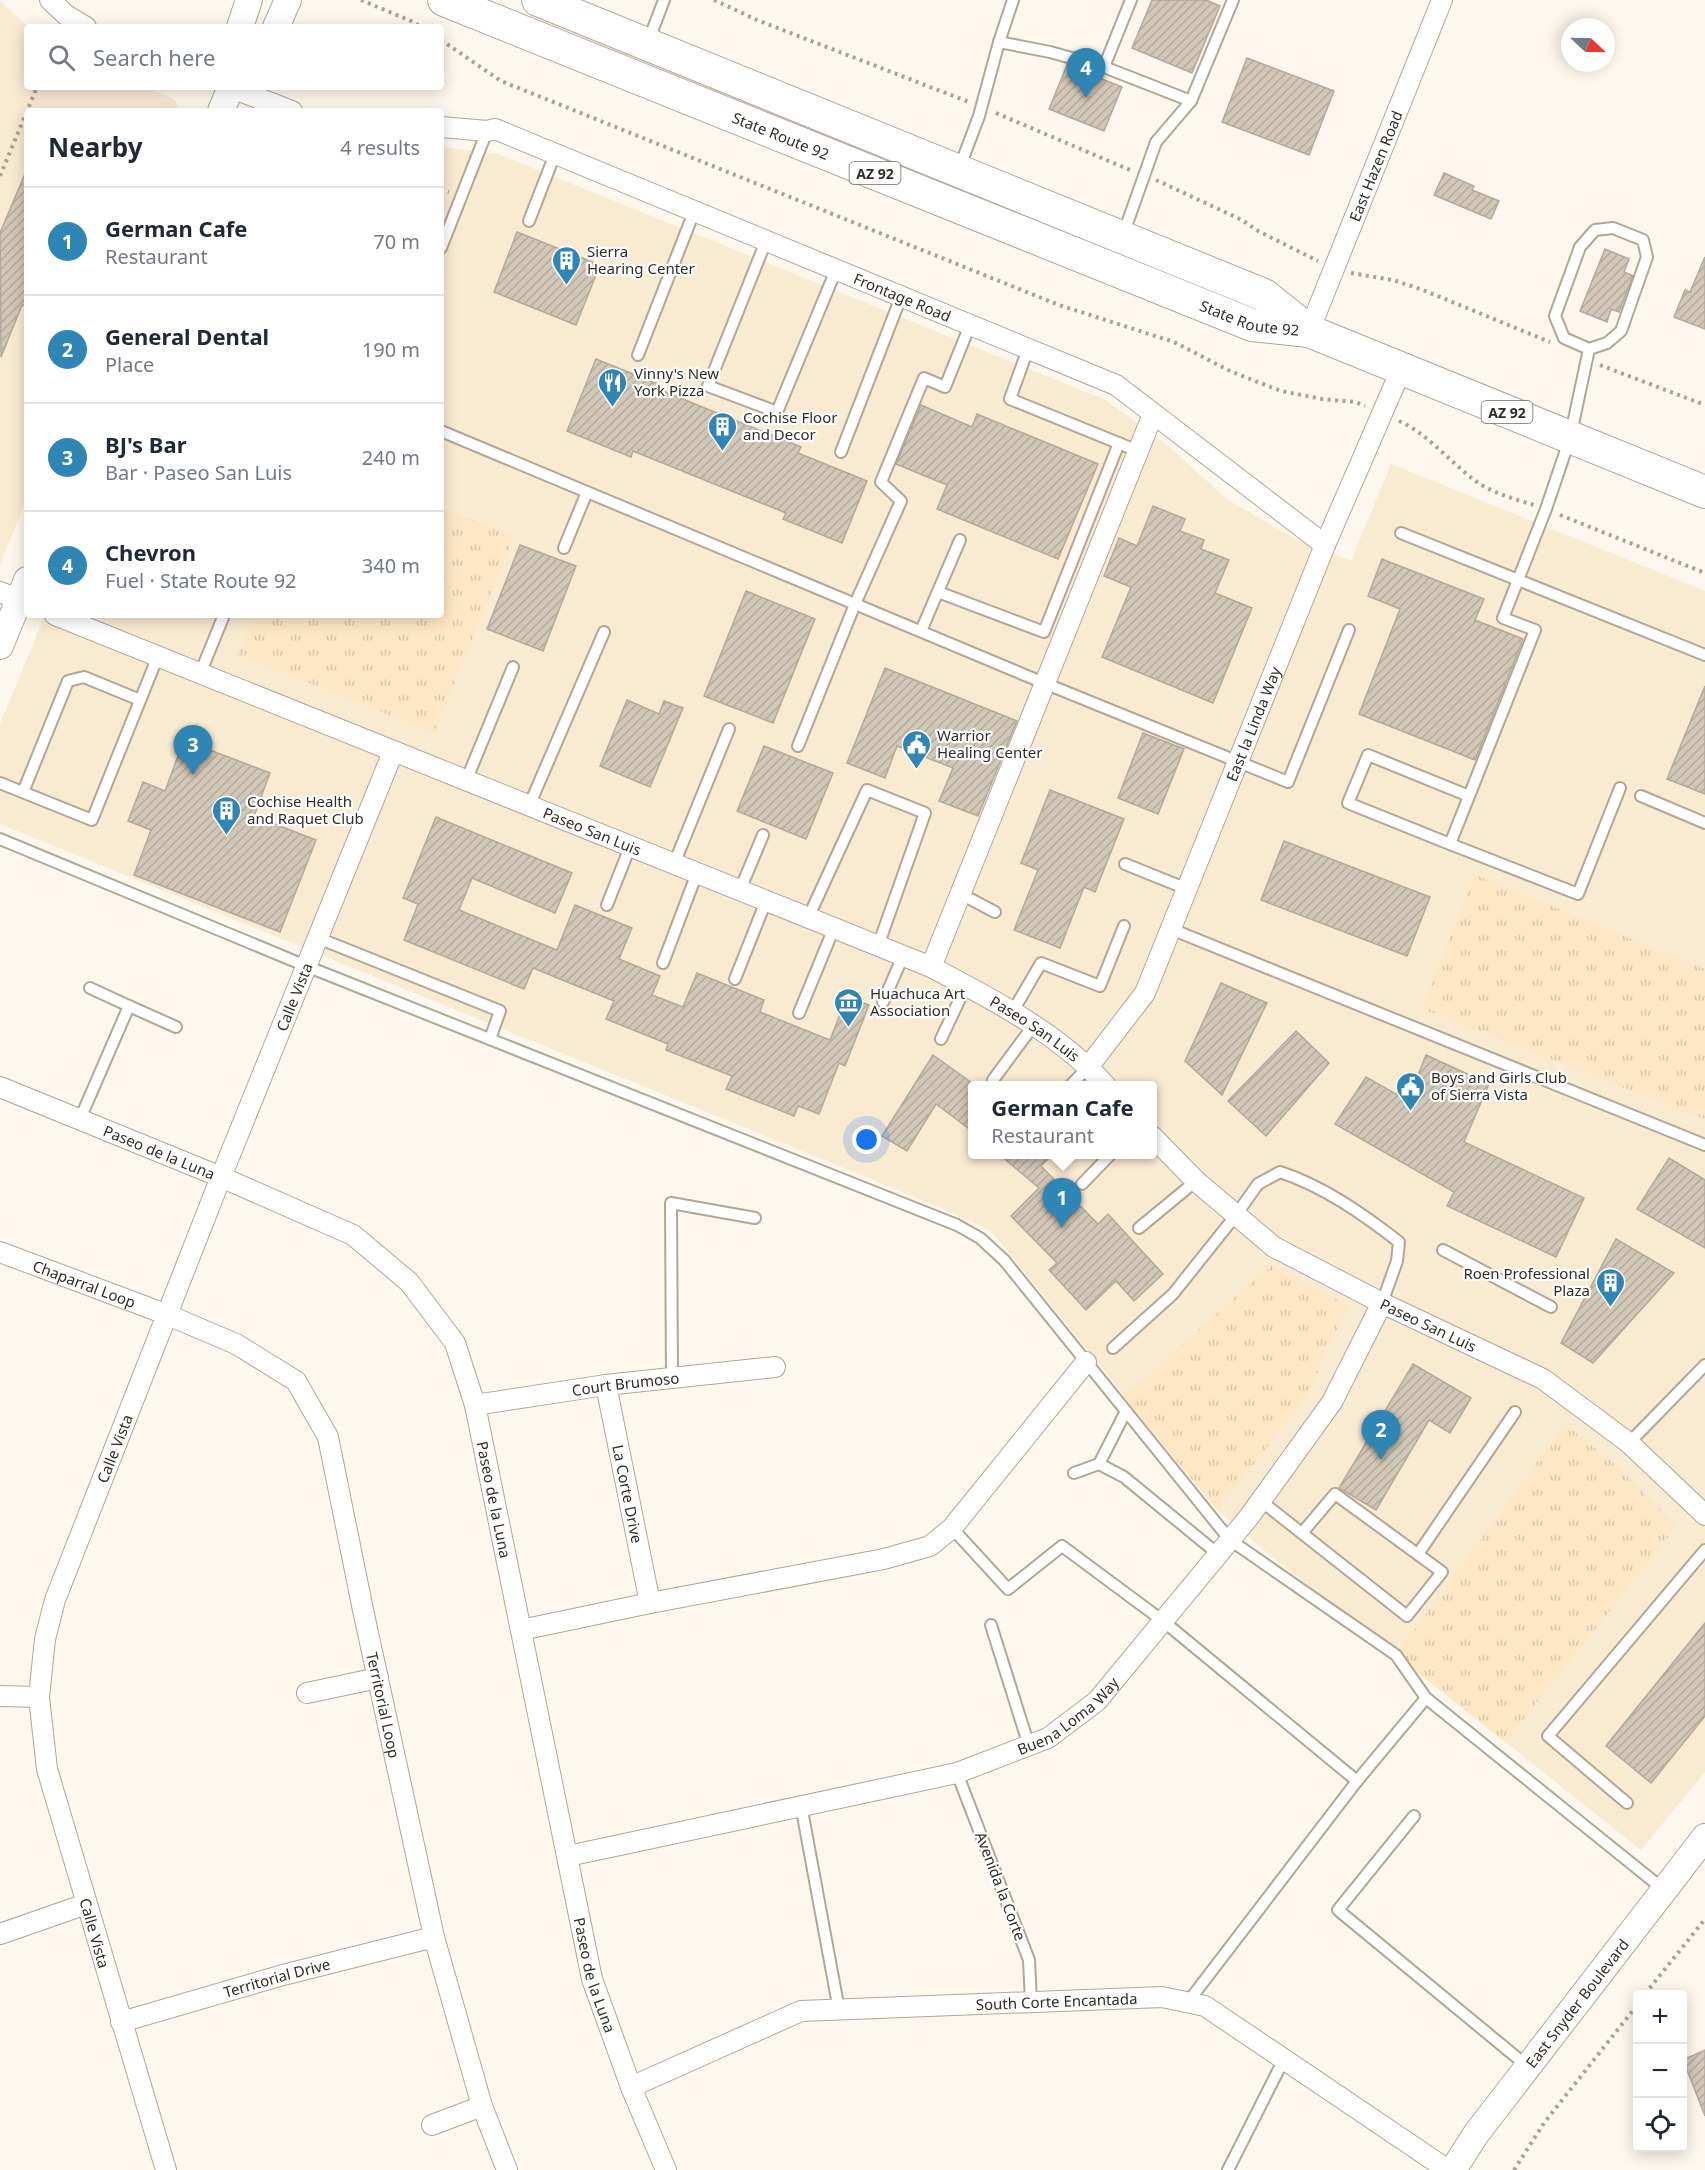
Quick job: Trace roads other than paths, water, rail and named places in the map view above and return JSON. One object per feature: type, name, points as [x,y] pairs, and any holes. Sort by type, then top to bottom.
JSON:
[{"type":"main road","name":"State Route 92","points":[[444,0],[1252,325],[1309,331]]},
{"type":"main road","name":"State Route 92","points":[[538,0],[1264,295],[1309,331]]},
{"type":"main road","points":[[947,202],[958,172]]},
{"type":"main road","name":"AZ 92","points":[[1309,331],[1705,492]]},
{"type":"street","points":[[50,0],[66,15],[81,24]]},
{"type":"street","points":[[241,24],[249,0]]},
{"type":"street","points":[[277,24],[288,0]]},
{"type":"street","name":"East Hazen Road","points":[[1309,331],[1442,0]]},
{"type":"street","points":[[222,108],[230,90]]},
{"type":"street","points":[[239,90],[284,108]]},
{"type":"street","name":"Frontage Road","points":[[444,127],[495,129],[1116,385],[1325,545]]},
{"type":"street","name":"East la Linda Way","points":[[1089,1066],[1145,993],[1325,545],[1401,370]]},
{"type":"street","points":[[931,967],[1153,414]]},
{"type":"street","points":[[0,646],[18,594]]},
{"type":"street","name":"Paseo San Luis","points":[[63,618],[931,967],[1013,1011],[1089,1066],[1102,1081]]},
{"type":"street","name":"Calle Vista","points":[[166,2170],[120,2022],[47,1769],[39,1696],[45,1639],[55,1600],[221,1177],[393,752]]},
{"type":"street","name":"Paseo de la Luna","points":[[0,1087],[221,1177],[353,1235],[409,1282],[455,1343],[475,1405],[592,1979],[631,2086],[666,2170]]},
{"type":"street","name":"Paseo San Luis","points":[[1157,1141],[1196,1181],[1274,1246],[1382,1303],[1543,1379],[1629,1443],[1705,1515]]},
{"type":"street","name":"Chaparral Loop","points":[[0,1252],[168,1315]]},
{"type":"street","name":"Buena Loma Way","points":[[568,1856],[957,1773],[1048,1738],[1096,1701],[1261,1501],[1332,1402],[1382,1303]]},
{"type":"street","name":"Territorial Loop","points":[[168,1315],[236,1344],[296,1381],[328,1437],[434,1937],[482,2106],[507,2170]]},
{"type":"street","points":[[521,1630],[884,1559],[930,1546],[952,1528],[1086,1362]]},
{"type":"street","name":"Court Brumoso","points":[[475,1405],[606,1385],[775,1368]]},
{"type":"street","name":"La Corte Drive","points":[[606,1385],[650,1603]]},
{"type":"street","points":[[307,1693],[378,1678]]},
{"type":"street","points":[[0,1696],[39,1696]]},
{"type":"street","name":"East Snyder Boulevard","points":[[1453,2170],[1476,2134],[1527,2066],[1705,1837]]},
{"type":"street","points":[[0,1934],[86,1904]]},
{"type":"street","name":"Territorial Drive","points":[[120,2022],[283,1975],[434,1937]]},
{"type":"street","name":"South Corte Encantada","points":[[631,2086],[801,2012],[1162,1997],[1205,2006],[1448,2170]]},
{"type":"street","points":[[432,2125],[482,2106]]},
{"type":"lane","points":[[647,45],[664,0]]},
{"type":"lane","points":[[958,172],[982,108],[999,42],[1013,0]]},
{"type":"lane","points":[[1104,67],[1131,0]]},
{"type":"lane","points":[[1122,238],[1156,142],[1191,101],[1233,0]]},
{"type":"lane","points":[[999,42],[1050,52],[1104,67],[1191,101]]},
{"type":"lane","points":[[444,240],[487,130]]},
{"type":"lane","points":[[529,220],[555,154]]},
{"type":"lane","points":[[638,355],[694,212]]},
{"type":"lane","points":[[1450,844],[1534,630],[1503,618],[1546,509],[1570,438],[1588,354],[1607,343],[1621,331],[1647,257],[1643,240],[1613,228],[1595,230],[1580,247],[1555,316],[1564,338],[1588,354]]},
{"type":"lane","points":[[766,241],[708,386],[777,412],[836,270]]},
{"type":"lane","points":[[841,452],[901,297]]},
{"type":"lane","points":[[798,746],[855,604],[901,501],[882,482],[924,378],[945,387],[970,325]]},
{"type":"lane","points":[[1028,349],[1010,399],[1138,450]]},
{"type":"lane","points":[[444,431],[1044,683],[1288,782],[1349,630]]},
{"type":"lane","points":[[938,592],[1044,632],[1119,443]]},
{"type":"lane","points":[[564,548],[587,492]]},
{"type":"lane","points":[[1401,533],[1705,655]]},
{"type":"lane","points":[[921,631],[960,540]]},
{"type":"lane","points":[[200,674],[223,618]]},
{"type":"lane","points":[[529,806],[604,632]]},
{"type":"lane","points":[[0,783],[92,820],[158,657]]},
{"type":"lane","points":[[466,781],[513,667]]},
{"type":"lane","points":[[23,792],[68,681],[84,677],[140,700]]},
{"type":"lane","points":[[674,864],[729,729]]},
{"type":"lane","points":[[1469,796],[1368,755],[1348,803],[1578,894],[1620,788]]},
{"type":"lane","points":[[808,918],[867,790],[926,813],[878,946]]},
{"type":"lane","points":[[1641,796],[1705,823]]},
{"type":"lane","points":[[740,890],[763,835]]},
{"type":"lane","points":[[0,839],[306,966],[957,1225],[980,1238],[1004,1260],[1126,1411],[1224,1547]]},
{"type":"lane","points":[[608,905],[630,847]]},
{"type":"lane","points":[[1125,864],[1187,889]]},
{"type":"lane","points":[[663,963],[697,873]]},
{"type":"lane","points":[[959,893],[995,912]]},
{"type":"lane","points":[[735,979],[766,901]]},
{"type":"lane","points":[[1013,1011],[1041,963],[1100,986],[1124,926]]},
{"type":"lane","points":[[799,1013],[834,928]]},
{"type":"lane","points":[[1171,929],[1705,1145]]},
{"type":"lane","points":[[318,938],[500,1011],[489,1039]]},
{"type":"lane","points":[[883,1002],[903,956]]},
{"type":"lane","points":[[941,1039],[966,986]]},
{"type":"lane","points":[[90,988],[176,1027]]},
{"type":"lane","points":[[80,1119],[129,1006]]},
{"type":"lane","points":[[993,1080],[1033,1026]]},
{"type":"lane","points":[[1075,1081],[1089,1066]]},
{"type":"lane","points":[[1082,1184],[1107,1159]]},
{"type":"lane","points":[[1113,1348],[1173,1294],[1258,1184],[1280,1172],[1298,1178],[1368,1218],[1399,1242],[1397,1261],[1382,1303]]},
{"type":"lane","points":[[1139,1228],[1196,1181]]},
{"type":"lane","points":[[672,1378],[671,1203],[755,1218]]},
{"type":"lane","points":[[1443,1250],[1551,1307]]},
{"type":"lane","points":[[1629,1443],[1705,1365]]},
{"type":"lane","points":[[1074,1473],[1099,1464],[1126,1411]]},
{"type":"lane","points":[[1418,1554],[1515,1412]]},
{"type":"lane","points":[[1099,1464],[1124,1477],[1224,1547],[1396,1655],[1426,1698],[1663,1889]]},
{"type":"lane","points":[[1261,1501],[1407,1616],[1442,1572],[1335,1494],[1302,1533]]},
{"type":"lane","points":[[952,1528],[1008,1589],[1062,1546],[1163,1621],[1357,1781]]},
{"type":"lane","points":[[1627,1803],[1548,1736],[1705,1550]]},
{"type":"lane","points":[[991,1625],[1029,1746]]},
{"type":"lane","points":[[1188,2002],[1357,1781],[1426,1698]]},
{"type":"lane","name":"Avenida la Corte","points":[[957,1773],[1029,1960],[1031,2002]]},
{"type":"lane","points":[[801,1805],[839,2010]]},
{"type":"lane","points":[[1414,1816],[1338,1910],[1527,2066]]},
{"type":"lane","points":[[1228,2170],[1284,2059]]},
{"type":"place","name":"Chevron","points":[[1086,98]]},
{"type":"place","name":"Sierra Hearing Center","points":[[566,286]]},
{"type":"place","name":"Vinny's New York Pizza","points":[[613,408]]},
{"type":"place","name":"Cochise Floor and Decor","points":[[722,452]]},
{"type":"place","name":"Warrior Healing Center","points":[[916,770]]},
{"type":"place","name":"BJ's Bar","points":[[193,775]]},
{"type":"place","name":"Cochise Health and Raquet Club","points":[[226,836]]},
{"type":"place","name":"Huachuca Art Association","points":[[849,1028]]},
{"type":"place","name":"Boys and Girls Club of Sierra Vista","points":[[1410,1112]]},
{"type":"place","name":"German Cafe","points":[[1062,1228]]},
{"type":"place","name":"Roen Professional Plaza","points":[[1611,1308]]},
{"type":"place","name":"General Dental","points":[[1381,1460]]}]
